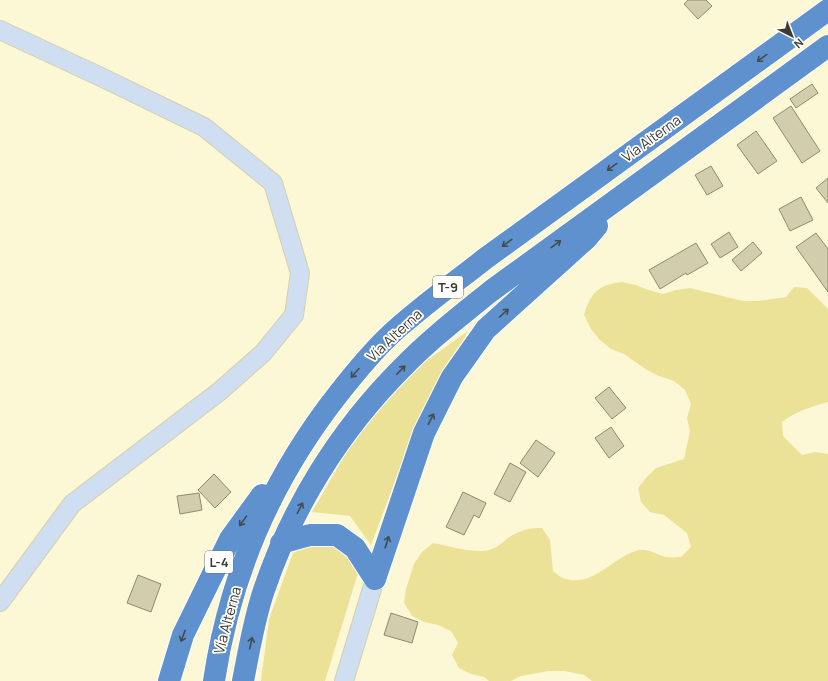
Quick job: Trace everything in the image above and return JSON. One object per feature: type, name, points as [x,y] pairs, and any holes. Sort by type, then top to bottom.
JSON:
[{"type":"highway","name":"Vía Alterna","points":[[214,681],[218,652],[228,609],[246,553],[267,507],[294,458],[328,406],[351,377],[388,337],[486,258],[828,10]]},
{"type":"highway","name":"Vía Alterna","points":[[243,681],[263,591],[281,543],[305,497],[334,450],[355,420],[402,368],[444,329],[491,292],[828,46]]},
{"type":"highway","name":"T-9","points":[[375,579],[424,433],[452,377],[486,329],[587,238],[627,192]]},
{"type":"highway","name":"L-4","points":[[169,681],[183,635],[230,539],[278,474],[294,458]]},
{"type":"highway","points":[[281,543],[310,535],[337,535],[355,548],[375,579]]},
{"type":"main road","points":[[0,30],[108,80],[204,127],[273,183],[300,274],[294,315],[263,353],[220,391],[72,504],[0,602]]},
{"type":"main road","name":"T-9","points":[[344,681],[375,579]]},
{"type":"shaded area","points":[[622,282],[663,294],[690,288],[743,301],[758,301],[786,297],[794,287],[807,288],[828,309],[828,402],[798,412],[782,422],[783,436],[802,455],[815,452],[828,454],[828,681],[592,681],[584,675],[564,671],[549,671],[521,676],[511,681],[489,681],[484,677],[471,674],[459,668],[452,655],[458,643],[451,631],[438,625],[424,622],[412,616],[404,603],[406,589],[414,564],[422,552],[433,543],[454,548],[483,551],[496,547],[520,531],[542,528],[550,540],[553,571],[564,578],[576,580],[586,579],[595,575],[621,558],[639,550],[649,551],[666,557],[681,557],[691,547],[687,533],[664,515],[650,512],[641,502],[638,488],[656,468],[684,459],[690,431],[687,418],[691,404],[685,390],[674,381],[647,370],[624,354],[611,349],[599,339],[591,329],[584,315],[593,295],[597,291],[607,285]]},
{"type":"shaded area","points":[[468,331],[407,449],[371,545],[350,516],[312,512],[355,437],[416,368]]},
{"type":"shaded area","points":[[331,543],[348,555],[358,573],[325,681],[261,681],[269,619],[293,553],[308,544]]},
{"type":"building","points":[[688,0],[706,0],[712,6],[698,19],[684,4]]},
{"type":"building","points":[[812,84],[818,93],[796,108],[790,99]]},
{"type":"building","points":[[791,106],[820,151],[802,163],[773,118]]},
{"type":"building","points":[[756,131],[777,161],[758,174],[737,145]]},
{"type":"building","points":[[711,166],[723,186],[707,195],[695,175]]},
{"type":"building","points":[[828,178],[828,203],[816,188]]},
{"type":"building","points":[[801,197],[813,220],[790,231],[779,209]]},
{"type":"building","points":[[729,232],[738,247],[720,258],[711,244]]},
{"type":"building","points":[[816,233],[828,249],[828,292],[796,247]]},
{"type":"building","points":[[753,242],[762,253],[741,271],[732,260]]},
{"type":"building","points":[[696,243],[708,263],[687,275],[686,273],[660,289],[649,270]]},
{"type":"building","points":[[609,387],[626,408],[612,419],[595,398]]},
{"type":"building","points":[[611,427],[624,446],[609,458],[595,438]]},
{"type":"building","points":[[536,440],[555,453],[538,477],[520,463]]},
{"type":"building","points":[[510,463],[526,472],[510,502],[494,494]]},
{"type":"building","points":[[214,474],[231,492],[215,508],[198,490]]},
{"type":"building","points":[[463,492],[486,503],[479,518],[474,515],[464,535],[446,527]]},
{"type":"building","points":[[199,493],[202,510],[180,514],[177,496]]},
{"type":"building","points":[[138,575],[161,584],[151,612],[127,603]]},
{"type":"building","points":[[391,613],[418,622],[412,643],[384,635]]}]
